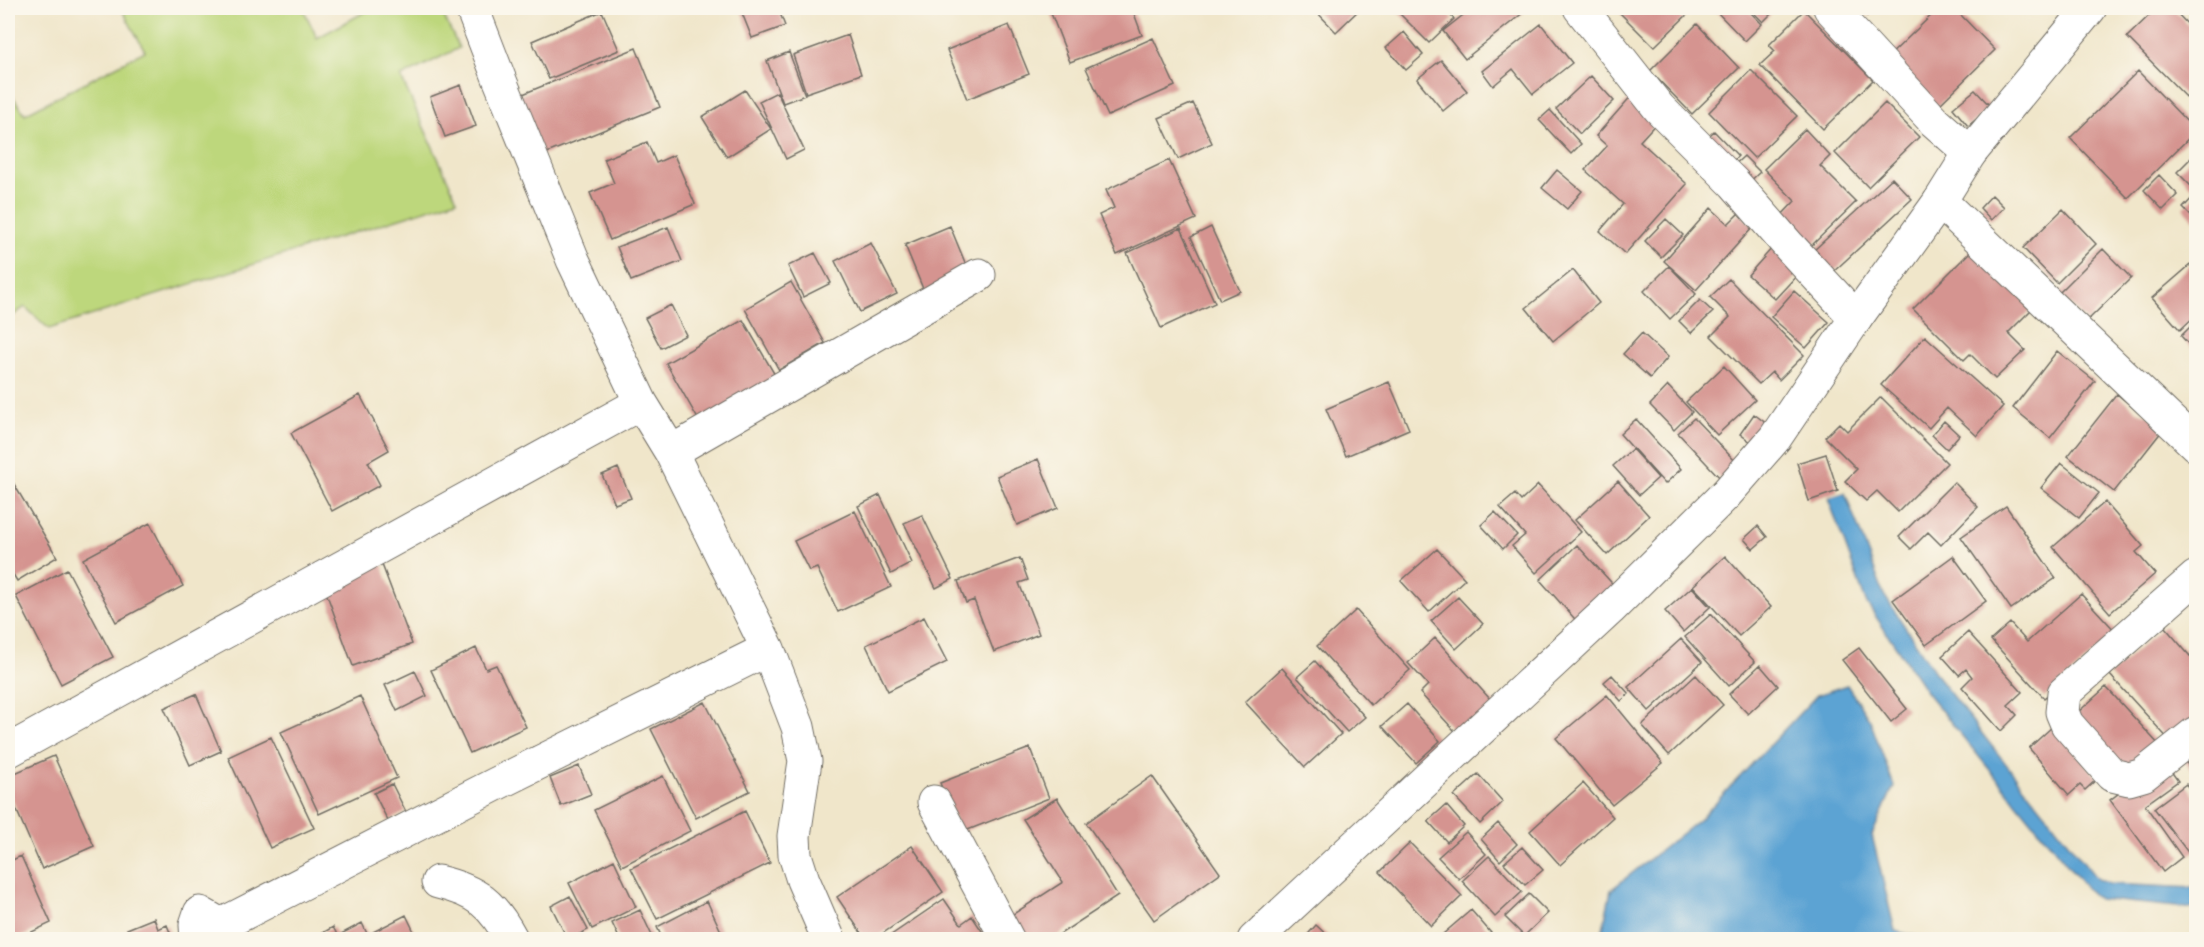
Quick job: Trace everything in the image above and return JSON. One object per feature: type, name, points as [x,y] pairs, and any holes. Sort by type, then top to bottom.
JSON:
[{"type":"street","points":[[472,8],[573,260],[641,404],[671,452],[768,649],[798,727],[805,761],[795,836],[795,855],[803,880],[829,939]]},
{"type":"street","points":[[1580,8],[1659,108],[1734,183],[1856,318]]},
{"type":"street","points":[[1830,8],[1935,122],[1970,153]]},
{"type":"street","points":[[1254,939],[1601,617],[1698,523],[1775,438],[1856,318],[1940,201],[1970,153],[2090,8]]},
{"type":"street","points":[[1940,201],[2196,445]]},
{"type":"street","points":[[671,452],[980,274]]},
{"type":"street","points":[[8,751],[641,404]]},
{"type":"street","points":[[2196,577],[2064,693],[2062,712],[2067,724],[2112,775],[2129,778],[2143,775],[2196,733]]},
{"type":"street","points":[[197,939],[196,925],[200,913],[221,925],[496,784],[768,649]]},
{"type":"street","points":[[934,802],[1008,939]]},
{"type":"street","points":[[438,882],[460,887],[477,895],[495,913],[512,939]]},
{"type":"green space","points":[[121,8],[303,8],[317,38],[372,8],[440,8],[459,48],[401,77],[457,200],[49,329],[25,307],[8,319],[8,90],[25,114],[145,51]]},
{"type":"water","points":[[1845,493],[1884,595],[1942,683],[2097,879],[2109,884],[2196,888],[2196,909],[2098,899],[2087,889],[1927,693],[1866,602],[1828,498]]},
{"type":"water","points":[[1847,685],[1870,720],[1894,786],[1872,835],[1895,931],[1927,939],[1601,939],[1611,890],[1700,819],[1817,695]]},
{"type":"building","points":[[740,8],[778,8],[785,26],[752,38]]},
{"type":"building","points":[[1049,8],[1132,8],[1142,35],[1070,62]]},
{"type":"building","points":[[1313,8],[1361,8],[1336,32]]},
{"type":"building","points":[[1394,8],[1443,8],[1454,19],[1429,43]]},
{"type":"building","points":[[1472,8],[1529,8],[1465,59],[1443,31]]},
{"type":"building","points":[[1615,8],[1694,8],[1654,47]]},
{"type":"building","points":[[1713,8],[1746,8],[1762,24],[1745,41]]},
{"type":"building","points":[[1749,8],[1777,8],[1763,22]]},
{"type":"building","points":[[1860,8],[1876,8],[1867,16]]},
{"type":"building","points":[[1939,8],[1954,8],[1995,50],[1934,110],[1885,60]]},
{"type":"building","points":[[2157,8],[2172,8],[2196,33],[2196,107],[2127,37]]},
{"type":"building","points":[[1804,10],[1873,80],[1823,129],[1760,65],[1775,51],[1769,45]]},
{"type":"building","points":[[602,11],[619,50],[549,79],[532,41]]},
{"type":"building","points":[[1541,24],[1572,63],[1533,94],[1513,69],[1493,86],[1482,71]]},
{"type":"building","points":[[1697,24],[1739,68],[1692,114],[1650,71]]},
{"type":"building","points":[[1009,25],[1029,74],[967,99],[947,50]]},
{"type":"building","points":[[1404,32],[1423,55],[1406,70],[1386,48]]},
{"type":"building","points":[[848,35],[861,74],[806,93],[793,55]]},
{"type":"building","points":[[1153,38],[1175,86],[1108,116],[1086,68]]},
{"type":"building","points":[[636,48],[660,107],[542,155],[518,96]]},
{"type":"building","points":[[789,52],[805,95],[783,103],[767,61]]},
{"type":"building","points":[[1441,60],[1467,91],[1443,111],[1417,79]]},
{"type":"building","points":[[1751,70],[1797,116],[1754,158],[1709,112]]},
{"type":"building","points":[[2138,71],[2196,131],[2128,198],[2070,138]]},
{"type":"building","points":[[1591,76],[1614,101],[1580,134],[1556,109]]},
{"type":"building","points":[[461,85],[476,126],[445,137],[430,97]]},
{"type":"building","points":[[745,90],[771,129],[727,157],[702,117]]},
{"type":"building","points":[[1975,90],[1991,107],[1968,126],[1953,108]]},
{"type":"building","points":[[777,92],[804,150],[786,159],[759,101]]},
{"type":"building","points":[[1633,94],[1660,119],[1640,141],[1687,184],[1625,254],[1600,231],[1623,204],[1585,170],[1607,146],[1596,136]]},
{"type":"building","points":[[1193,103],[1212,143],[1178,159],[1159,118]]},
{"type":"building","points":[[1885,103],[1919,137],[1868,187],[1835,153]]},
{"type":"building","points":[[1550,110],[1581,144],[1571,154],[1539,120]]},
{"type":"building","points":[[1805,129],[1830,156],[1820,166],[1856,202],[1808,249],[1778,219],[1795,201],[1764,169]]},
{"type":"building","points":[[1714,131],[1738,156],[1730,164],[1706,139]]},
{"type":"building","points":[[647,142],[656,163],[674,155],[695,204],[610,240],[590,193],[614,183],[604,159]]},
{"type":"building","points":[[2196,153],[2196,188],[2195,190],[2177,172]]},
{"type":"building","points":[[1744,156],[1760,172],[1746,185],[1730,169]]},
{"type":"building","points":[[1169,160],[1196,219],[1117,255],[1099,215],[1114,208],[1106,190]]},
{"type":"building","points":[[1557,170],[1582,191],[1567,209],[1542,188]]},
{"type":"building","points":[[2159,175],[2178,195],[2163,210],[2144,190]]},
{"type":"building","points":[[1892,178],[1912,199],[1831,274],[1812,252]]},
{"type":"building","points":[[2196,194],[2196,218],[2195,220],[2183,208]]},
{"type":"building","points":[[1992,195],[2004,207],[1991,220],[1980,208]]},
{"type":"building","points":[[1711,208],[1728,224],[1739,213],[1754,226],[1696,290],[1664,261]]},
{"type":"building","points":[[2063,209],[2096,244],[2057,283],[2023,248]]},
{"type":"building","points":[[1666,219],[1683,235],[1661,257],[1645,241]]},
{"type":"building","points":[[950,226],[971,277],[926,296],[905,245]]},
{"type":"building","points":[[668,227],[682,261],[631,281],[617,247]]},
{"type":"building","points":[[1211,227],[1240,291],[1220,300],[1191,237]]},
{"type":"building","points":[[1181,228],[1215,303],[1161,328],[1127,253]]},
{"type":"building","points":[[871,243],[897,294],[860,312],[835,261]]},
{"type":"building","points":[[1773,247],[1800,272],[1775,299],[1748,275]]},
{"type":"building","points":[[1974,248],[2033,308],[2008,333],[2025,350],[1995,379],[1970,354],[1964,360],[1913,309]]},
{"type":"building","points":[[2103,249],[2131,278],[2087,321],[2059,293]]},
{"type":"building","points":[[815,253],[831,283],[803,297],[788,266]]},
{"type":"building","points":[[2196,260],[2196,315],[2180,330],[2152,298]]},
{"type":"building","points":[[1669,266],[1696,294],[1670,319],[1644,291]]},
{"type":"building","points":[[1573,270],[1599,303],[1553,341],[1526,308]]},
{"type":"building","points":[[1729,279],[1804,355],[1779,380],[1772,372],[1759,384],[1711,336],[1730,317],[1710,297]]},
{"type":"building","points":[[791,282],[825,343],[779,370],[745,309]]},
{"type":"building","points":[[1794,291],[1829,322],[1806,348],[1771,317]]},
{"type":"building","points":[[1700,300],[1713,312],[1691,333],[1679,321]]},
{"type":"building","points":[[671,305],[686,335],[661,348],[645,318]]},
{"type":"building","points":[[743,320],[779,382],[702,426],[666,363]]},
{"type":"building","points":[[2196,321],[2196,352],[2181,336]]},
{"type":"building","points":[[1642,333],[1668,357],[1650,378],[1623,354]]},
{"type":"building","points":[[1925,336],[2003,406],[1977,436],[1947,408],[1929,428],[1881,385]]},
{"type":"building","points":[[2057,351],[2095,381],[2050,438],[2013,408]]},
{"type":"building","points":[[1724,366],[1755,400],[1717,435],[1686,402]]},
{"type":"building","points":[[1389,382],[1409,429],[1346,456],[1326,409]]},
{"type":"building","points":[[1668,386],[1692,412],[1674,430],[1650,405]]},
{"type":"building","points":[[2117,394],[2137,411],[2169,422],[2114,492],[2068,456]]},
{"type":"building","points":[[360,395],[389,450],[368,462],[380,485],[332,511],[291,433]]},
{"type":"building","points":[[1881,397],[1947,463],[1898,512],[1877,491],[1866,501],[1845,481],[1857,469],[1825,437],[1839,423],[1847,431]]},
{"type":"building","points":[[1754,414],[1776,431],[1762,450],[1740,434]]},
{"type":"building","points":[[1694,418],[1737,463],[1721,479],[1678,433]]},
{"type":"building","points":[[1636,419],[1681,469],[1665,484],[1620,434]]},
{"type":"building","points":[[1944,421],[1959,435],[1947,449],[1932,435]]},
{"type":"building","points":[[1632,449],[1658,478],[1639,495],[1613,466]]},
{"type":"building","points":[[1826,454],[1838,491],[1809,501],[1797,463]]},
{"type":"building","points":[[1038,459],[1058,508],[1017,525],[997,476]]},
{"type":"building","points":[[2061,463],[2099,493],[2079,518],[2041,488]]},
{"type":"building","points":[[618,468],[631,498],[615,504],[602,475]]},
{"type":"building","points":[[8,474],[57,557],[17,581],[8,566]]},
{"type":"building","points":[[1618,481],[1649,516],[1607,555],[1575,520]]},
{"type":"building","points":[[1954,482],[1978,507],[1941,545],[1928,532],[1911,549],[1899,537]]},
{"type":"building","points":[[1538,485],[1581,532],[1536,573],[1512,546],[1525,535],[1500,507],[1515,494],[1521,501]]},
{"type":"building","points":[[880,495],[912,563],[891,574],[858,506]]},
{"type":"building","points":[[2105,502],[2143,546],[2136,552],[2155,574],[2110,613],[2053,547]]},
{"type":"building","points":[[2006,506],[2056,578],[2011,609],[1961,537]]},
{"type":"building","points":[[855,511],[891,587],[838,612],[817,568],[809,571],[794,541]]},
{"type":"building","points":[[1495,512],[1517,535],[1503,549],[1481,525]]},
{"type":"building","points":[[922,515],[953,579],[936,588],[904,523]]},
{"type":"building","points":[[150,523],[183,586],[116,622],[83,559]]},
{"type":"building","points":[[1758,526],[1767,537],[1753,549],[1744,539]]},
{"type":"building","points":[[1577,545],[1620,592],[1582,627],[1540,580]]},
{"type":"building","points":[[1437,549],[1465,579],[1429,612],[1401,581]]},
{"type":"building","points":[[1725,556],[1771,607],[1739,636],[1693,586]]},
{"type":"building","points":[[1953,556],[1986,601],[1926,645],[1893,600]]},
{"type":"building","points":[[1020,558],[1028,580],[1019,583],[1039,634],[994,652],[974,600],[966,603],[958,581]]},
{"type":"building","points":[[381,562],[412,644],[353,666],[323,584]]},
{"type":"building","points":[[67,569],[113,657],[61,684],[16,596]]},
{"type":"building","points":[[1692,587],[1710,607],[1683,632],[1665,611]]},
{"type":"building","points":[[2081,594],[2117,633],[2044,698],[1991,640],[2010,623],[2027,642]]},
{"type":"building","points":[[1458,597],[1483,624],[1456,649],[1431,621]]},
{"type":"building","points":[[1356,610],[1410,670],[1371,705],[1317,646]]},
{"type":"building","points":[[1711,614],[1755,662],[1729,686],[1685,637]]},
{"type":"building","points":[[924,617],[947,662],[888,691],[866,645]]},
{"type":"building","points":[[2164,626],[2196,663],[2196,719],[2171,742],[2110,675]]},
{"type":"building","points":[[1968,632],[2022,692],[2008,705],[2017,715],[2001,731],[1962,687],[1972,677],[1966,669],[1959,675],[1942,656]]},
{"type":"building","points":[[1435,638],[1499,709],[1464,741],[1420,693],[1428,685],[1408,663]]},
{"type":"building","points":[[1681,639],[1702,662],[1649,711],[1628,687]]},
{"type":"building","points":[[476,648],[486,669],[496,665],[526,727],[470,753],[431,670]]},
{"type":"building","points":[[1859,648],[1907,709],[1891,722],[1842,660]]},
{"type":"building","points":[[1315,661],[1365,717],[1347,732],[1297,677]]},
{"type":"building","points":[[1760,665],[1778,686],[1748,714],[1729,694]]},
{"type":"building","points":[[1282,668],[1341,734],[1305,767],[1245,702]]},
{"type":"building","points":[[415,671],[427,696],[397,711],[385,685]]},
{"type":"building","points":[[1612,675],[1629,694],[1621,701],[1604,682]]},
{"type":"building","points":[[1696,675],[1723,705],[1669,755],[1642,725]]},
{"type":"building","points":[[2106,687],[2160,746],[2129,773],[2076,714]]},
{"type":"building","points":[[196,694],[221,751],[190,765],[164,708]]},
{"type":"building","points":[[1607,695],[1663,763],[1612,805],[1556,738]]},
{"type":"building","points":[[360,696],[397,778],[319,814],[281,732]]},
{"type":"building","points":[[705,702],[750,791],[696,818],[651,729]]},
{"type":"building","points":[[1407,704],[1440,741],[1416,763],[1382,726]]},
{"type":"building","points":[[2053,726],[2098,778],[2085,790],[2080,785],[2069,795],[2029,748]]},
{"type":"building","points":[[271,737],[314,828],[270,848],[228,757]]},
{"type":"building","points":[[2196,746],[2196,776],[2182,757]]},
{"type":"building","points":[[1030,748],[1049,798],[960,833],[940,783]]},
{"type":"building","points":[[54,756],[94,846],[42,869],[8,790],[8,776]]},
{"type":"building","points":[[2163,760],[2178,781],[2145,805],[2182,857],[2163,872],[2110,800]]},
{"type":"building","points":[[579,766],[591,794],[561,806],[550,778]]},
{"type":"building","points":[[1478,774],[1503,802],[1480,824],[1454,796]]},
{"type":"building","points":[[663,776],[690,831],[622,866],[594,810]]},
{"type":"building","points":[[1152,776],[1220,873],[1154,920],[1086,823]]},
{"type":"building","points":[[1583,783],[1613,817],[1560,865],[1530,831]]},
{"type":"building","points":[[392,784],[406,812],[388,821],[374,793]]},
{"type":"building","points":[[2186,784],[2196,798],[2196,850],[2190,855],[2154,808]]},
{"type":"building","points":[[1057,798],[1118,896],[1051,940],[1017,940],[1004,920],[1063,882],[1023,819]]},
{"type":"building","points":[[1446,805],[1464,826],[1447,842],[1428,821]]},
{"type":"building","points":[[745,811],[770,863],[657,919],[631,868]]},
{"type":"building","points":[[1498,823],[1517,844],[1500,861],[1481,839]]},
{"type":"building","points":[[1466,832],[1486,854],[1459,879],[1438,857]]},
{"type":"building","points":[[1410,843],[1462,896],[1431,926],[1380,872]]},
{"type":"building","points":[[912,846],[943,892],[873,940],[866,940],[837,897]]},
{"type":"building","points":[[1522,847],[1543,870],[1525,885],[1504,863]]},
{"type":"building","points":[[21,856],[51,923],[15,940],[8,940],[8,862]]},
{"type":"building","points":[[1489,856],[1522,892],[1495,917],[1462,881]]},
{"type":"building","points":[[614,860],[636,907],[592,929],[569,883]]},
{"type":"building","points":[[1529,894],[1548,913],[1524,936],[1505,917]]},
{"type":"building","points":[[570,896],[588,930],[568,940],[551,906]]},
{"type":"building","points":[[944,899],[961,924],[972,916],[988,940],[884,940]]},
{"type":"building","points":[[707,901],[725,940],[663,940],[657,927]]},
{"type":"building","points":[[640,910],[654,940],[620,940],[612,923]]},
{"type":"building","points":[[1471,910],[1491,933],[1483,940],[1448,940],[1443,934]]},
{"type":"building","points":[[406,915],[418,940],[375,940],[371,933]]},
{"type":"building","points":[[154,918],[158,929],[167,925],[173,940],[131,940],[127,929]]},
{"type":"building","points":[[362,923],[370,940],[344,940],[341,934]]},
{"type":"building","points":[[1316,925],[1332,940],[1303,940]]},
{"type":"building","points":[[333,927],[340,940],[310,940]]}]
